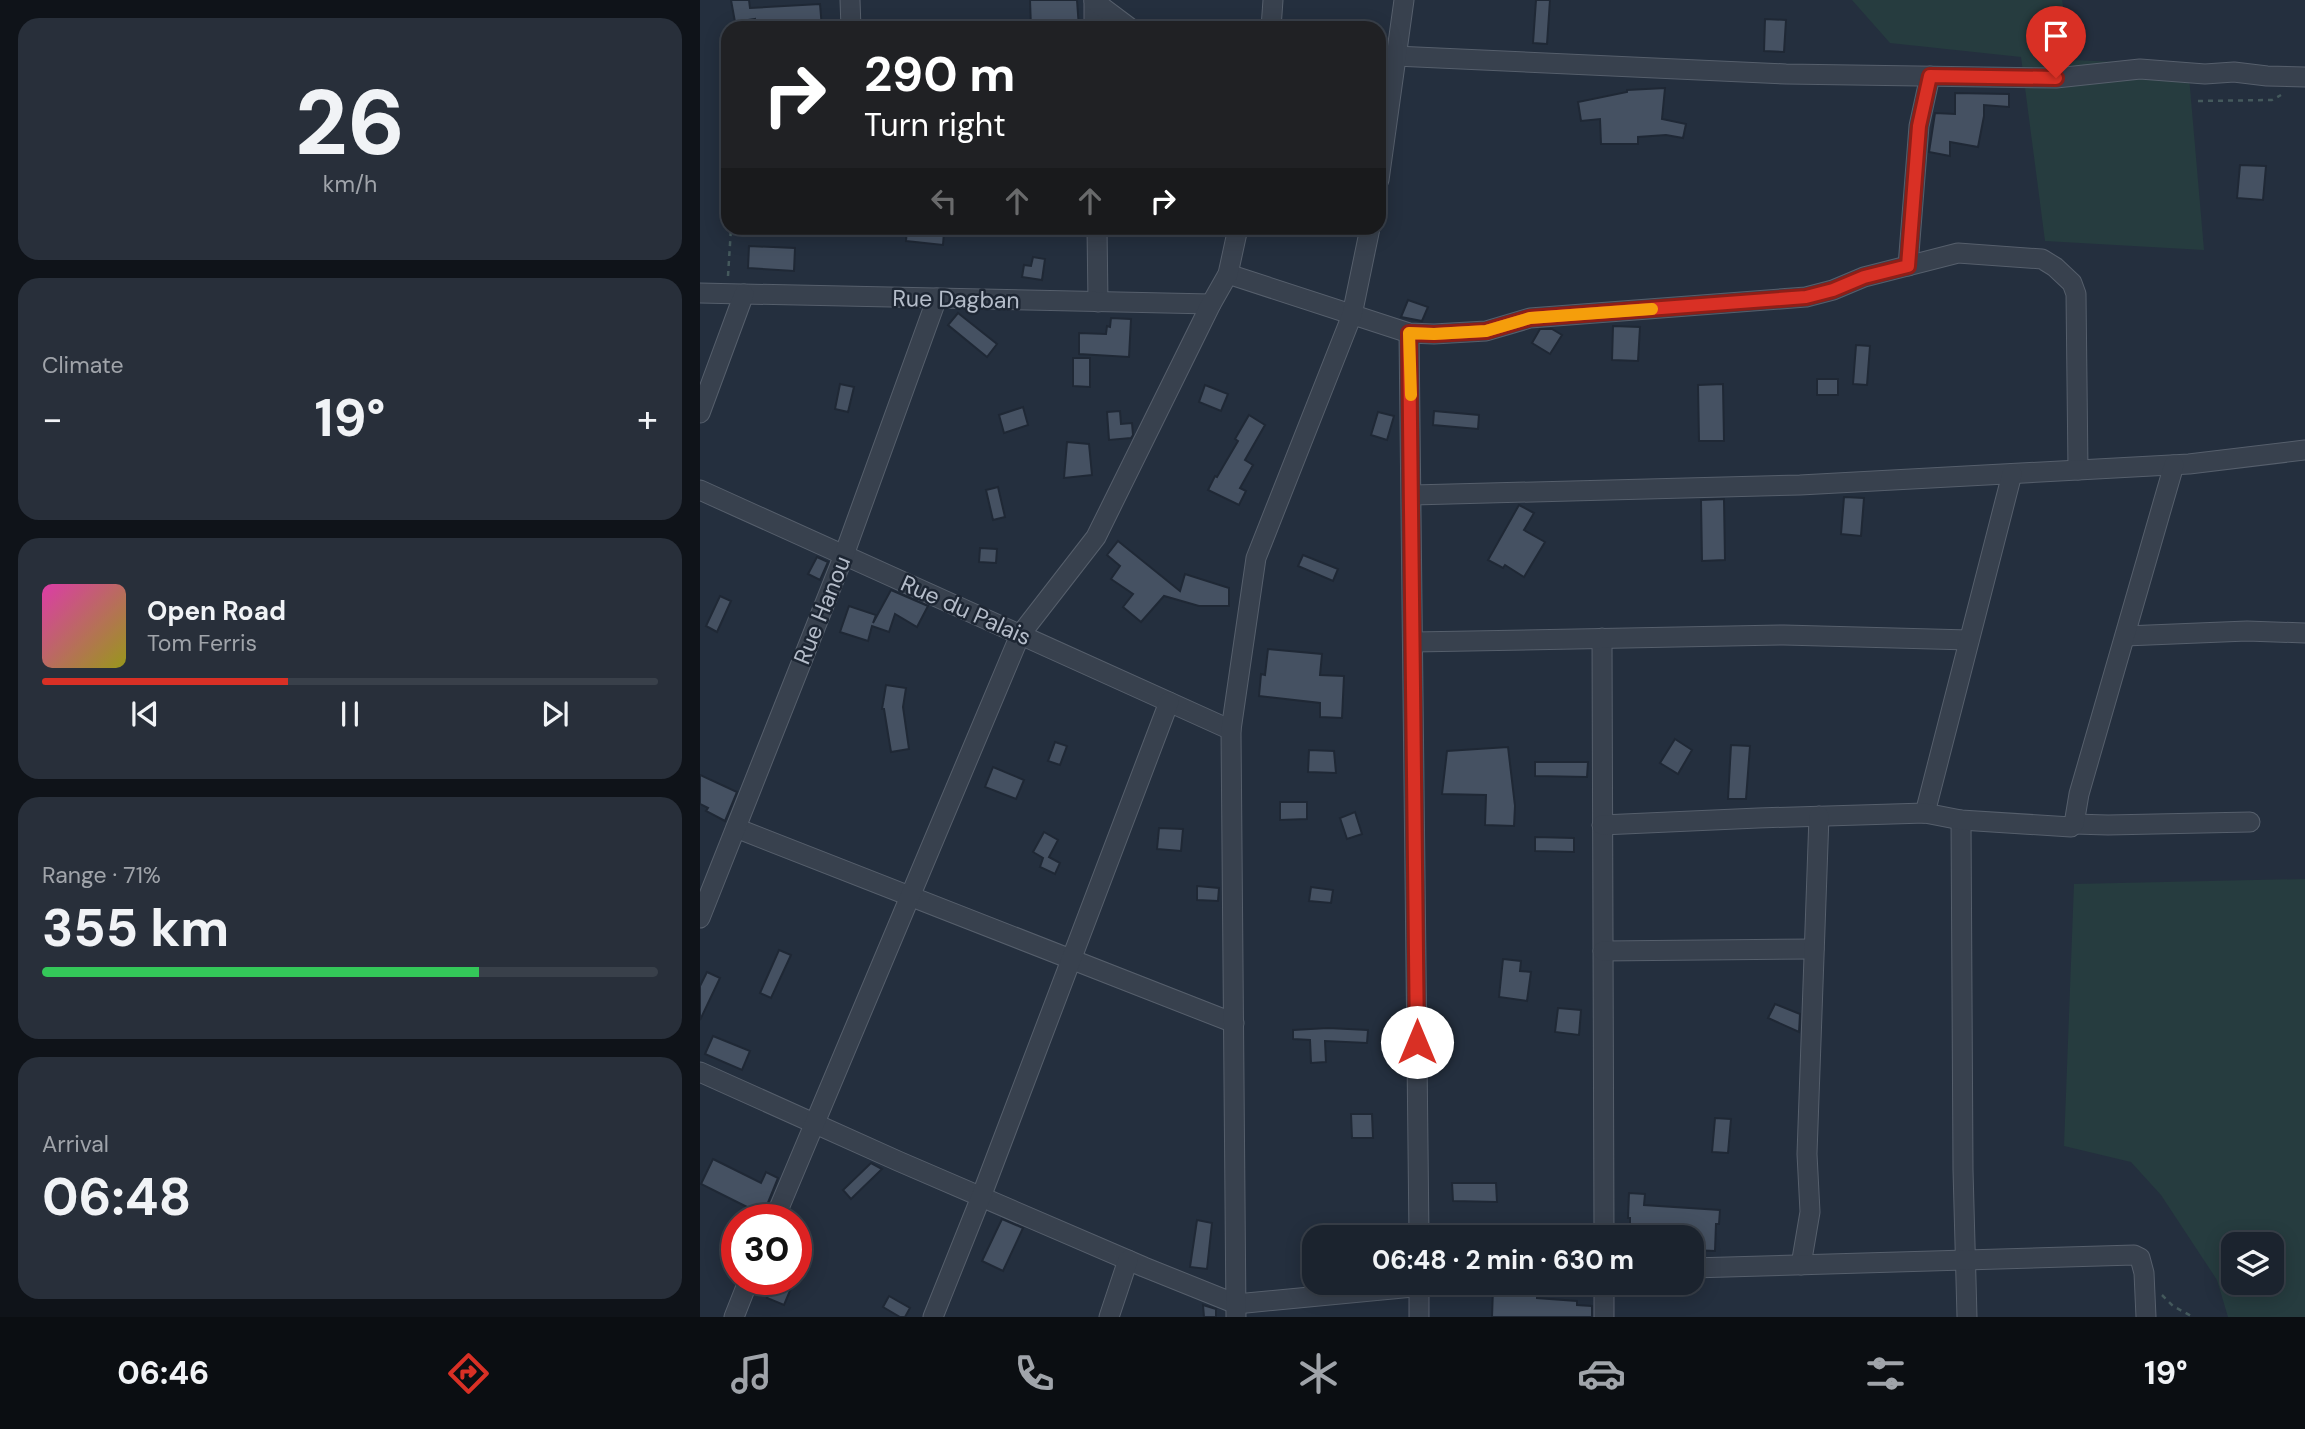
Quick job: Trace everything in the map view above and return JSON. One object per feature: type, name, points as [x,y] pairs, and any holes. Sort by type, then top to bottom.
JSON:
[{"type":"street","points":[[850,0],[851,21]]},
{"type":"street","points":[[1094,0],[1094,21]]},
{"type":"street","points":[[1094,0],[1121,21]]},
{"type":"street","points":[[1272,21],[1273,0]]},
{"type":"street","points":[[1386,126],[1404,0]]},
{"type":"street","points":[[1395,56],[1772,74],[2056,78],[2140,69],[2205,74],[2234,72],[2267,76],[2305,76]]},
{"type":"street","points":[[1908,266],[1919,126],[1930,76]]},
{"type":"street","points":[[1097,235],[1098,302]]},
{"type":"street","points":[[781,1204],[1020,635],[1096,537],[1228,274],[1236,235]]},
{"type":"street","points":[[1236,1311],[1231,730],[1256,558],[1352,315],[1369,235]]},
{"type":"street","points":[[1228,274],[1409,333],[1434,334],[1486,331],[1530,318],[1806,297],[1833,290],[1864,277],[1958,253],[2042,259],[2072,283],[2076,294],[2078,470]]},
{"type":"street","name":"Rue Dagban","points":[[700,293],[1211,304]]},
{"type":"street","points":[[700,412],[736,294]]},
{"type":"street","name":"Rue Hanou","points":[[700,918],[844,555],[937,298]]},
{"type":"street","points":[[1409,333],[1413,495],[1419,1225]]},
{"type":"street","points":[[1413,495],[1800,485],[2174,465],[2305,450]]},
{"type":"street","points":[[2074,824],[2079,794],[2174,465]]},
{"type":"street","points":[[1925,813],[2012,474]]},
{"type":"street","name":"Rue du Palais","points":[[700,490],[1231,730]]},
{"type":"street","points":[[2125,636],[2247,631],[2305,633]]},
{"type":"street","points":[[1414,642],[1784,635],[1969,639]]},
{"type":"street","points":[[1602,638],[1604,1225]]},
{"type":"street","points":[[933,1317],[1169,702]]},
{"type":"street","points":[[1602,825],[1925,813],[1961,820],[2069,828],[2074,824],[2250,822]]},
{"type":"street","points":[[1801,1265],[1810,1212],[1807,1154],[1819,816]]},
{"type":"street","points":[[1961,820],[1967,1317]]},
{"type":"street","points":[[736,828],[1234,1023]]},
{"type":"street","points":[[1602,951],[1814,949]]},
{"type":"street","points":[[700,1072],[1128,1260],[1236,1311],[1332,1295]]},
{"type":"street","points":[[1704,1268],[2134,1255],[2140,1258],[2144,1273],[2146,1317]]},
{"type":"street","points":[[1109,1317],[1128,1260]]},
{"type":"street","points":[[734,1317],[743,1295]]},
{"type":"street","points":[[1419,1295],[1419,1317]]},
{"type":"street","points":[[1604,1295],[1604,1317]]},
{"type":"path","points":[[2198,101],[2272,100],[2284,92]]},
{"type":"path","points":[[732,235],[736,294]]},
{"type":"green space","points":[[1852,0],[2062,0],[2072,60],[2188,65],[2204,250],[2045,241],[2021,57],[1890,43]]},
{"type":"green space","points":[[2305,879],[2305,1317],[2228,1317],[2221,1295],[2284,1295],[2284,1232],[2221,1232],[2221,1293],[2217,1280],[2161,1195],[2131,1162],[2064,1146],[2074,884]]},
{"type":"building","points":[[731,0],[749,0],[750,8],[820,4],[821,21],[735,21]]},
{"type":"building","points":[[1030,0],[1077,0],[1078,21],[1031,21]]},
{"type":"building","points":[[1536,0],[1550,0],[1547,44],[1533,43]]},
{"type":"building","points":[[1765,19],[1786,20],[1784,52],[1764,51]]},
{"type":"building","points":[[1665,88],[1662,119],[1686,124],[1683,138],[1666,135],[1638,137],[1638,144],[1601,144],[1600,119],[1581,121],[1578,102],[1627,90]]},
{"type":"building","points":[[1955,93],[2009,94],[2009,107],[1984,105],[1978,147],[1950,142],[1950,156],[1929,152],[1935,113],[1955,114]]},
{"type":"building","points":[[2240,165],[2266,166],[2263,200],[2237,198]]},
{"type":"building","points":[[906,235],[944,235],[943,245],[906,241]]},
{"type":"building","points":[[749,246],[795,248],[794,271],[748,268]]},
{"type":"building","points":[[1033,257],[1045,259],[1042,280],[1022,277],[1024,265],[1031,266]]},
{"type":"building","points":[[1408,300],[1428,307],[1422,321],[1401,317]]},
{"type":"building","points":[[958,313],[997,344],[987,357],[948,325]]},
{"type":"building","points":[[1111,318],[1131,319],[1129,357],[1079,354],[1079,333],[1106,334]]},
{"type":"building","points":[[1613,326],[1640,327],[1638,361],[1612,360]]},
{"type":"building","points":[[1540,329],[1552,329],[1562,335],[1550,354],[1532,343]]},
{"type":"building","points":[[1856,345],[1870,346],[1867,385],[1853,384]]},
{"type":"building","points":[[1073,358],[1090,358],[1090,387],[1073,386]]},
{"type":"building","points":[[1817,379],[1838,379],[1838,395],[1817,395]]},
{"type":"building","points":[[840,384],[854,387],[848,412],[835,409]]},
{"type":"building","points":[[1723,384],[1724,441],[1699,441],[1698,385]]},
{"type":"building","points":[[1205,385],[1228,394],[1221,411],[1199,402]]},
{"type":"building","points":[[1023,407],[1028,425],[1004,433],[999,415]]},
{"type":"building","points":[[1120,411],[1121,424],[1132,423],[1133,435],[1131,438],[1109,440],[1107,412]]},
{"type":"building","points":[[1434,411],[1479,415],[1478,429],[1433,425]]},
{"type":"building","points":[[1378,412],[1394,416],[1387,440],[1371,435]]},
{"type":"building","points":[[1249,415],[1265,425],[1245,460],[1253,465],[1240,488],[1246,491],[1239,505],[1208,490],[1238,441],[1235,439]]},
{"type":"building","points":[[1067,442],[1089,444],[1092,475],[1064,478]]},
{"type":"building","points":[[998,487],[1005,517],[993,520],[986,490]]},
{"type":"building","points":[[1844,497],[1864,498],[1861,536],[1841,534]]},
{"type":"building","points":[[1724,499],[1725,560],[1702,561],[1701,500]]},
{"type":"building","points":[[1519,505],[1534,513],[1524,530],[1545,542],[1524,577],[1505,565],[1503,568],[1488,560]]},
{"type":"building","points":[[1118,541],[1180,591],[1185,574],[1229,588],[1229,606],[1199,606],[1164,596],[1141,622],[1123,607],[1133,594],[1111,579],[1120,566],[1107,555]]},
{"type":"building","points":[[980,548],[997,549],[996,563],[979,562]]},
{"type":"building","points":[[1303,555],[1338,569],[1333,581],[1298,566]]},
{"type":"building","points":[[817,557],[828,562],[820,580],[808,574]]},
{"type":"building","points":[[891,590],[928,606],[917,627],[895,614],[889,632],[872,626],[868,641],[840,632],[849,606],[876,615],[873,623]]},
{"type":"building","points":[[720,596],[731,601],[717,632],[706,626]]},
{"type":"building","points":[[1268,649],[1322,654],[1320,675],[1344,676],[1342,718],[1320,717],[1320,703],[1259,696],[1261,674],[1265,675]]},
{"type":"building","points":[[886,685],[906,688],[903,707],[909,749],[891,752],[882,709]]},
{"type":"building","points":[[1675,739],[1692,750],[1678,774],[1660,763]]},
{"type":"building","points":[[1055,742],[1067,746],[1060,765],[1048,761]]},
{"type":"building","points":[[1731,745],[1750,746],[1746,799],[1728,799]]},
{"type":"building","points":[[1508,747],[1515,806],[1514,826],[1485,825],[1486,795],[1442,794],[1447,751]]},
{"type":"building","points":[[1309,750],[1334,751],[1336,773],[1308,772]]},
{"type":"building","points":[[1535,762],[1588,762],[1587,777],[1535,776]]},
{"type":"building","points":[[993,767],[1024,780],[1016,799],[985,787]]},
{"type":"building","points":[[700,775],[737,792],[725,821],[706,811],[708,808],[700,804]]},
{"type":"building","points":[[1280,802],[1307,802],[1307,819],[1280,820]]},
{"type":"building","points":[[1355,812],[1362,834],[1347,839],[1340,818]]},
{"type":"building","points":[[1159,828],[1183,829],[1181,851],[1157,849]]},
{"type":"building","points":[[1044,832],[1058,840],[1049,857],[1060,863],[1055,874],[1040,867],[1043,858],[1033,852]]},
{"type":"building","points":[[1535,837],[1574,838],[1574,852],[1535,851]]},
{"type":"building","points":[[1197,886],[1219,888],[1218,901],[1197,900]]},
{"type":"building","points":[[1311,887],[1333,890],[1331,903],[1309,901]]},
{"type":"building","points":[[779,950],[791,955],[771,998],[760,993]]},
{"type":"building","points":[[1503,959],[1521,961],[1520,971],[1531,972],[1527,1001],[1499,997]]},
{"type":"building","points":[[707,972],[720,978],[700,1020],[700,986]]},
{"type":"building","points":[[1775,1004],[1800,1014],[1799,1032],[1768,1018]]},
{"type":"building","points":[[1558,1008],[1581,1010],[1579,1035],[1555,1032]]},
{"type":"building","points":[[1293,1030],[1368,1030],[1367,1043],[1325,1041],[1326,1062],[1311,1063],[1310,1040],[1293,1039]]},
{"type":"building","points":[[713,1036],[750,1051],[742,1070],[705,1054]]},
{"type":"building","points":[[1351,1114],[1372,1114],[1373,1138],[1352,1138]]},
{"type":"building","points":[[1715,1118],[1731,1119],[1728,1153],[1712,1152]]},
{"type":"building","points":[[713,1159],[761,1183],[766,1172],[778,1178],[767,1204],[741,1204],[701,1184]]},
{"type":"building","points":[[871,1163],[882,1169],[851,1199],[843,1190]]},
{"type":"building","points":[[1452,1183],[1496,1183],[1497,1202],[1453,1201]]},
{"type":"building","points":[[1629,1193],[1645,1194],[1644,1205],[1720,1210],[1719,1224],[1716,1224],[1715,1251],[1704,1251],[1704,1225],[1630,1225]]},
{"type":"building","points":[[1002,1219],[1023,1228],[1003,1271],[982,1261]]},
{"type":"building","points":[[1197,1220],[1212,1223],[1207,1269],[1190,1267]]},
{"type":"building","points":[[768,1295],[788,1295],[784,1305],[767,1298]]},
{"type":"building","points":[[1493,1295],[1537,1295],[1537,1298],[1577,1301],[1577,1305],[1592,1306],[1592,1317],[1492,1317]]},
{"type":"building","points":[[889,1296],[910,1308],[905,1317],[883,1307]]},
{"type":"building","points":[[1203,1305],[1216,1309],[1216,1317],[1204,1317]]},
{"type":"slow traffic","points":[[1411,395],[1409,333],[1486,331],[1530,318],[1652,309]]},
{"type":"route","points":[[1417,1042],[1413,495],[1409,333],[1486,331],[1530,318],[1806,297],[1833,290],[1864,277],[1908,266],[1919,126],[1930,76],[2056,78]]}]
